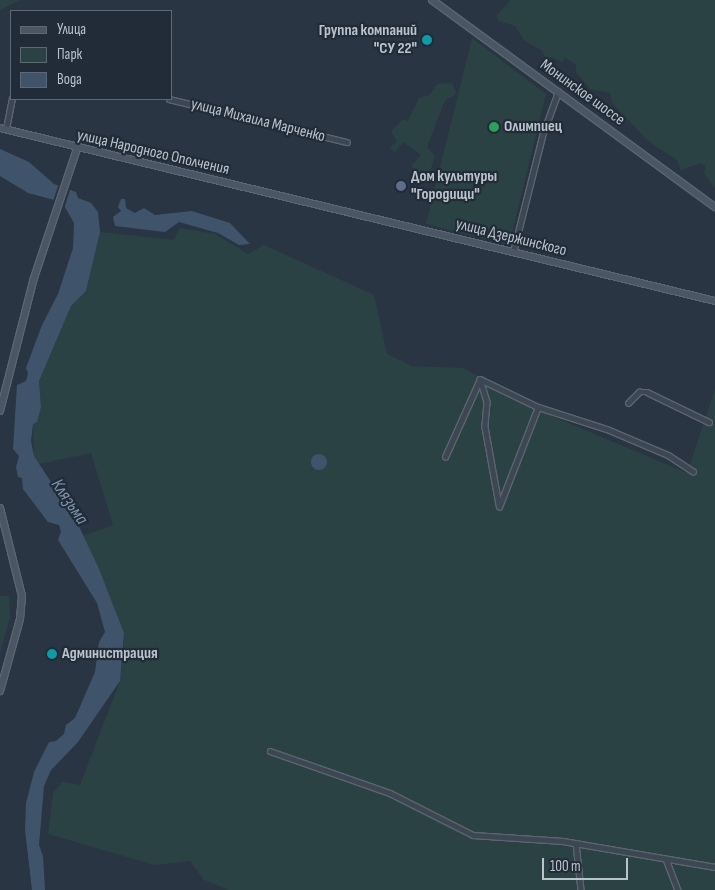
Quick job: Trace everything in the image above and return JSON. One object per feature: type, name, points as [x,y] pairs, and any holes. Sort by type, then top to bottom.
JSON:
[{"type":"street","name":"Монинское шоссе","points":[[432,0],[715,207]]},
{"type":"street","points":[[512,252],[543,133],[558,92]]},
{"type":"street","points":[[3,128],[12,100]]},
{"type":"street","name":"улица Михаила Марченко","points":[[172,100],[347,142]]},
{"type":"street","name":"улица Народного Ополчения","points":[[3,128],[77,149],[301,202]]},
{"type":"street","points":[[0,411],[32,286],[77,149]]},
{"type":"street","name":"улица Дзержинского","points":[[301,202],[715,302]]},
{"type":"street","points":[[480,379],[487,402],[485,427],[499,507],[538,407]]},
{"type":"street","points":[[480,379],[538,407],[607,429],[668,455],[693,471]]},
{"type":"street","points":[[445,457],[480,379]]},
{"type":"street","points":[[628,403],[639,392],[647,392],[709,422]]},
{"type":"street","points":[[0,508],[22,596],[20,619],[0,691]]},
{"type":"street","points":[[270,751],[390,793],[473,835],[576,843],[715,867]]},
{"type":"street","points":[[576,843],[581,890]]},
{"type":"street","points":[[666,859],[678,890]]},
{"type":"green space","points":[[0,0],[20,0],[0,10]]},
{"type":"green space","points":[[511,0],[715,0],[715,189],[704,173],[705,166],[700,163],[681,170],[677,160],[648,141],[612,103],[610,93],[590,89],[576,72],[576,64],[565,58],[562,62],[552,57],[546,59],[542,51],[524,40],[515,26],[499,21],[496,16]]},
{"type":"green space","name":"Олимпиец","points":[[472,38],[546,94],[509,245],[426,224]]},
{"type":"green space","points":[[452,83],[457,94],[445,100],[427,147],[435,156],[429,175],[420,176],[411,166],[421,155],[403,142],[395,152],[390,147],[397,142],[391,131],[403,119],[408,121],[419,98],[430,95],[437,84]]},
{"type":"green space","points":[[180,228],[215,234],[248,254],[264,245],[374,295],[387,354],[412,366],[463,368],[533,408],[687,473],[715,389],[715,890],[229,890],[204,880],[190,861],[155,865],[48,834],[53,793],[62,782],[80,785],[120,681],[124,641],[113,604],[83,536],[113,525],[91,453],[39,464],[34,456],[33,424],[41,407],[39,381],[71,306],[86,291],[100,232],[174,240]]},
{"type":"green space","points":[[0,596],[9,596],[10,617],[0,653]]},
{"type":"water","points":[[0,149],[29,162],[54,184],[76,192],[78,198],[91,203],[98,212],[100,232],[86,291],[71,306],[39,381],[41,407],[37,422],[33,424],[31,441],[34,456],[77,522],[99,569],[124,633],[120,681],[78,742],[51,770],[44,786],[39,845],[43,856],[45,890],[32,890],[25,830],[26,803],[34,772],[49,742],[56,741],[64,734],[66,725],[75,718],[95,672],[99,642],[105,632],[97,603],[58,540],[61,532],[59,525],[48,522],[23,489],[22,478],[18,477],[16,467],[19,456],[13,449],[17,385],[26,381],[28,373],[26,368],[42,325],[58,294],[73,248],[74,223],[62,202],[28,193],[0,176]]},
{"type":"water","points":[[121,199],[125,199],[126,208],[135,213],[144,208],[155,215],[192,211],[230,223],[250,244],[239,245],[218,233],[179,222],[165,232],[115,226],[113,217],[121,211],[118,207]]},
{"type":"water","points":[[316,454],[322,454],[327,459],[325,468],[316,470],[311,465],[311,459]]},
{"type":"pier","points":[[59,183],[71,187],[64,209],[53,201]]},
{"type":"place","name":"Группа компаний \"СУ 22\"","points":[[427,40]]},
{"type":"place","name":"Олимпиец","points":[[494,127]]},
{"type":"place","name":"Дом культуры \"Городищи\"","points":[[401,186]]},
{"type":"place","name":"Администрация","points":[[52,654]]},
{"type":"water label","name":"Клязьма","points":[[69,502]]}]
